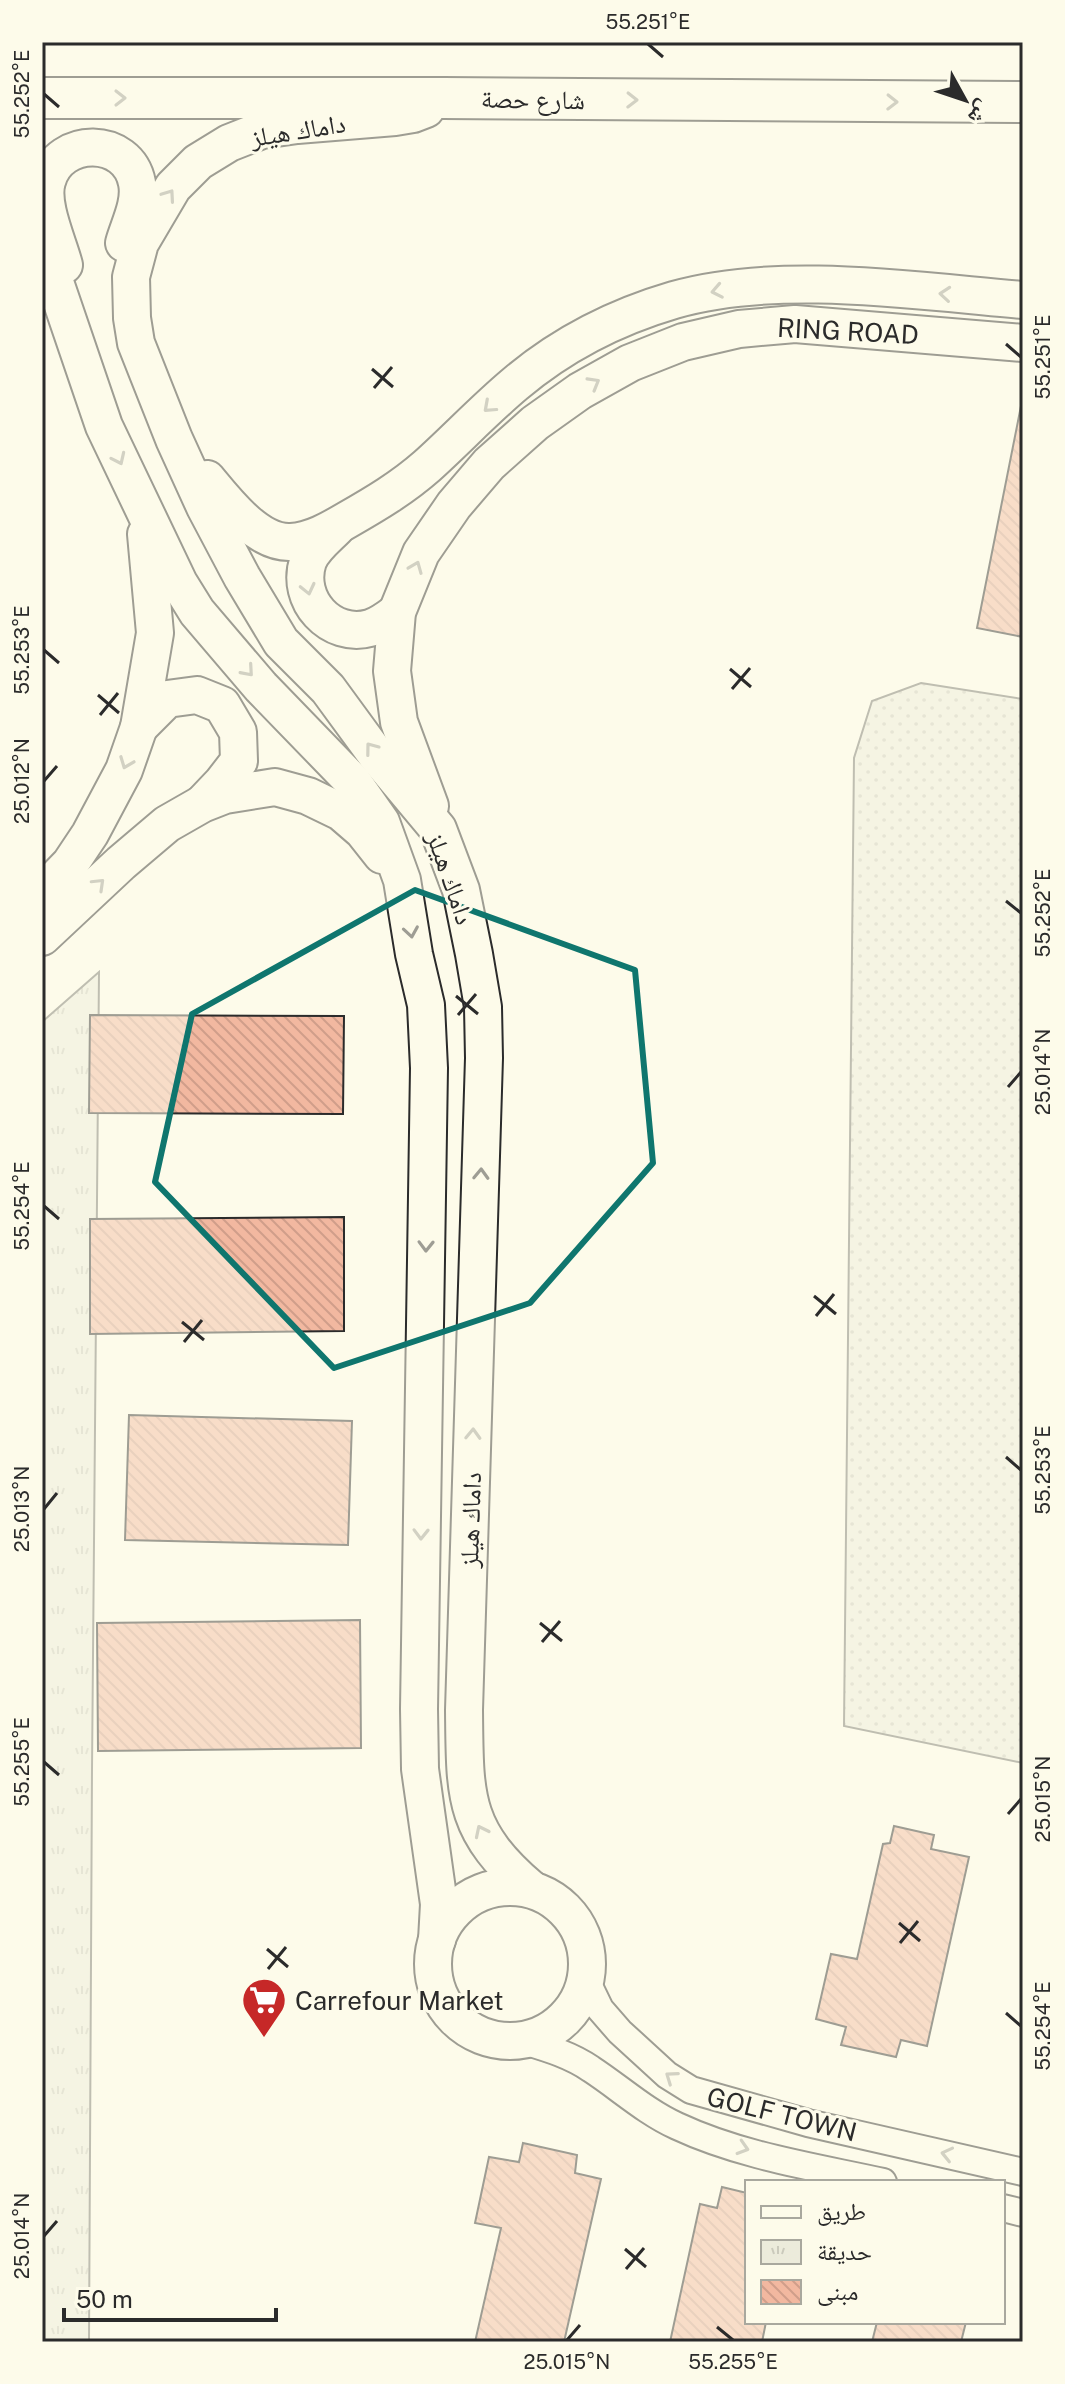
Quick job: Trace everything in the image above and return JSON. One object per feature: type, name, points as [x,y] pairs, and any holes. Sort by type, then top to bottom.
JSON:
[{"type":"main road","name":"شارع حصة","points":[[42,98],[1023,102]]},
{"type":"street","name":"داماك هيلز","points":[[443,98],[413,114],[262,130],[229,143],[198,162],[173,187],[140,243],[131,277],[132,318],[139,353],[174,439],[227,550],[281,642],[328,689],[377,756],[438,829],[461,890],[483,1007],[484,1058],[464,1710],[465,1771],[470,1806],[483,1838],[504,1866],[531,1889]]},
{"type":"street","points":[[71,330],[68,284],[46,200],[46,182],[60,159],[83,147],[101,147],[117,154],[130,167],[137,183],[137,201],[119,257],[118,278],[132,318]]},
{"type":"street","name":"داماك هيلز","points":[[42,244],[104,426],[179,583],[197,612],[261,687],[353,782],[381,822],[402,880],[426,1005],[429,1068],[419,1709],[420,1769],[439,1904],[437,1940]]},
{"type":"street","name":"RING ROAD","points":[[174,439],[238,517],[265,535],[289,542],[316,536],[385,499],[426,467],[517,382],[565,347],[619,319],[676,300],[735,288],[795,286],[871,287],[1023,300]]},
{"type":"street","name":"RING ROAD","points":[[438,829],[399,722],[392,671],[397,612],[421,553],[454,505],[489,464],[535,423],[580,391],[630,363],[683,342],[739,329],[795,324],[1023,343]]},
{"type":"street","points":[[42,893],[70,864],[90,834],[124,770],[139,727],[155,633],[143,509]]},
{"type":"street","points":[[340,524],[320,543],[308,561],[306,585],[313,607],[324,619],[338,627],[354,630],[370,628],[397,612]]},
{"type":"street","points":[[139,727],[167,699],[197,695],[222,705],[238,732],[239,761],[202,804]]},
{"type":"street","points":[[42,937],[167,824],[225,795],[275,787],[308,796],[341,812],[363,831],[402,880]]},
{"type":"street","points":[[502,1887],[531,1889],[565,1908],[577,1924],[585,1942],[588,1961],[586,1980],[578,2002],[564,2020],[545,2033],[524,2041],[492,2040],[471,2032],[453,2017],[440,1998],[434,1979],[433,1959],[437,1940],[451,1914],[474,1895],[502,1887]]},
{"type":"street","name":"GOLF TOWN","points":[[586,1980],[600,2009],[620,2032],[667,2075],[691,2090],[808,2123],[1023,2172]]},
{"type":"street","name":"GOLF TOWN","points":[[524,2041],[558,2051],[589,2067],[674,2125],[771,2157],[874,2180]]},
{"type":"highlighted area","points":[[415,890],[635,970],[653,1163],[530,1303],[334,1368],[155,1182],[192,1014]]},
{"type":"green space","points":[[921,683],[1023,699],[1023,1763],[844,1726],[854,758],[872,701]]},
{"type":"green space","points":[[99,972],[89,2342],[42,2342],[42,1022]]},
{"type":"building","points":[[1023,406],[1023,637],[977,628]]},
{"type":"building","points":[[90,1015],[344,1016],[343,1114],[89,1113]]},
{"type":"building","points":[[344,1217],[344,1331],[90,1334],[90,1219]]},
{"type":"building","points":[[129,1415],[352,1421],[348,1545],[125,1540]]},
{"type":"building","points":[[360,1620],[361,1748],[98,1751],[97,1623]]},
{"type":"building","points":[[894,1826],[934,1835],[931,1849],[969,1857],[927,2046],[901,2040],[896,2057],[841,2045],[846,2027],[816,2019],[831,1954],[857,1959],[883,1844],[890,1843]]},
{"type":"building","points":[[523,2143],[577,2155],[575,2173],[601,2179],[564,2342],[475,2342],[501,2228],[475,2223],[489,2157],[519,2162]]},
{"type":"building","points":[[722,2187],[745,2193],[745,2324],[766,2324],[762,2342],[670,2342],[700,2204],[717,2208]]},
{"type":"building","points":[[876,2324],[966,2324],[961,2342],[872,2342]]},
{"type":"place","name":"Carrefour Market","points":[[264,2039]]}]
